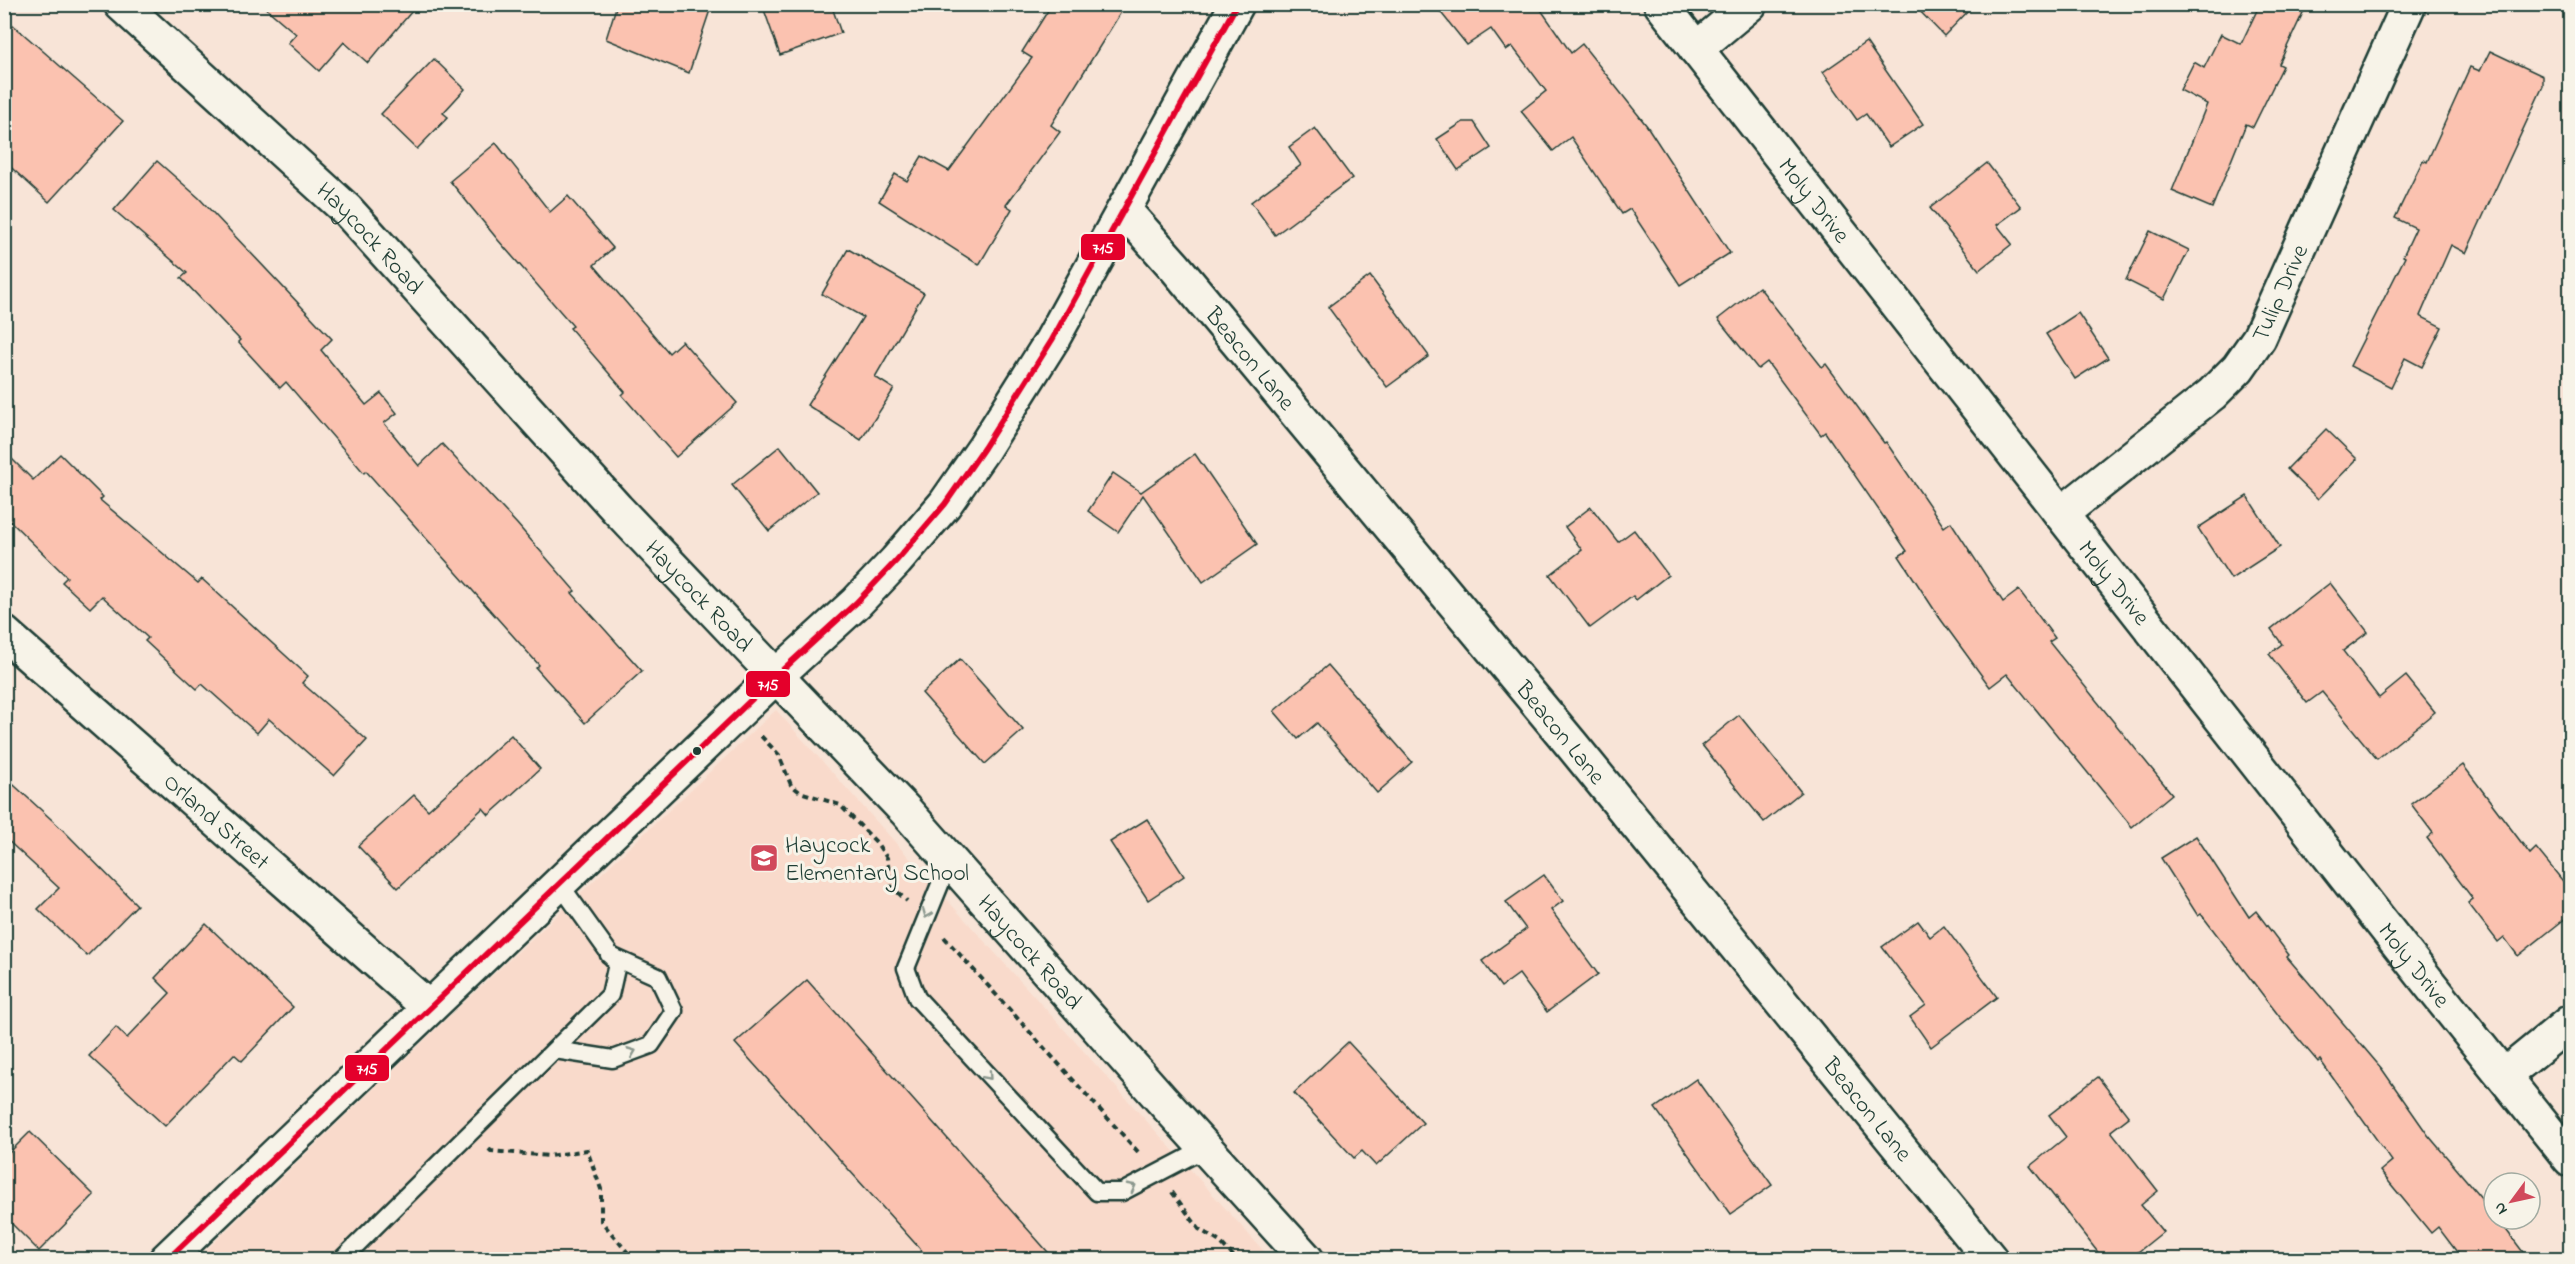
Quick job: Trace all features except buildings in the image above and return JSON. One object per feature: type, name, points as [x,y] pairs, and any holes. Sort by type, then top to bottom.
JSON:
[{"type":"street","name":"Haycock Road","points":[[121,4],[347,210],[617,509],[950,860],[1307,1260]]},
{"type":"street","points":[[170,1258],[428,1007],[776,676],[856,603],[945,504],[984,448],[1052,340],[1237,4]]},
{"type":"street","name":"Moly Drive","points":[[1661,4],[2571,1159]]},
{"type":"street","points":[[1696,49],[1750,4]]},
{"type":"street","name":"Tulip Drive","points":[[2061,514],[2212,394],[2238,369],[2259,338],[2409,4]]},
{"type":"street","name":"Beacon Lane","points":[[1124,210],[1175,267],[1572,745],[1990,1260]]},
{"type":"street","name":"Orland Street","points":[[4,633],[428,1007]]},
{"type":"street","points":[[2505,1075],[2571,1022]]},
{"type":"lane","points":[[950,860],[906,968],[917,998],[1097,1192],[1122,1192],[1206,1148]]},
{"type":"lane","points":[[341,1260],[610,995],[617,964],[559,883]]},
{"type":"lane","points":[[555,1050],[613,1059],[651,1045],[674,1011],[658,976],[609,955]]},
{"type":"path","points":[[738,712],[779,754],[791,785],[800,792],[840,805],[876,842],[887,858],[891,885],[955,948],[1156,1174],[1199,1229],[1220,1242],[1237,1260]]},
{"type":"path","points":[[471,1131],[491,1151],[549,1156],[587,1150],[601,1189],[601,1221],[634,1260]]},
{"type":"shaded area","name":"Haycock Elementary School","points":[[776,710],[1271,1259],[196,1260],[459,1007]]},
{"type":"transit line","name":"715","points":[[167,1260],[776,676],[856,603],[945,504],[984,448],[1052,340],[1237,4]]},
{"type":"place","name":"Haycock Elementary School","points":[[764,858]]}]
